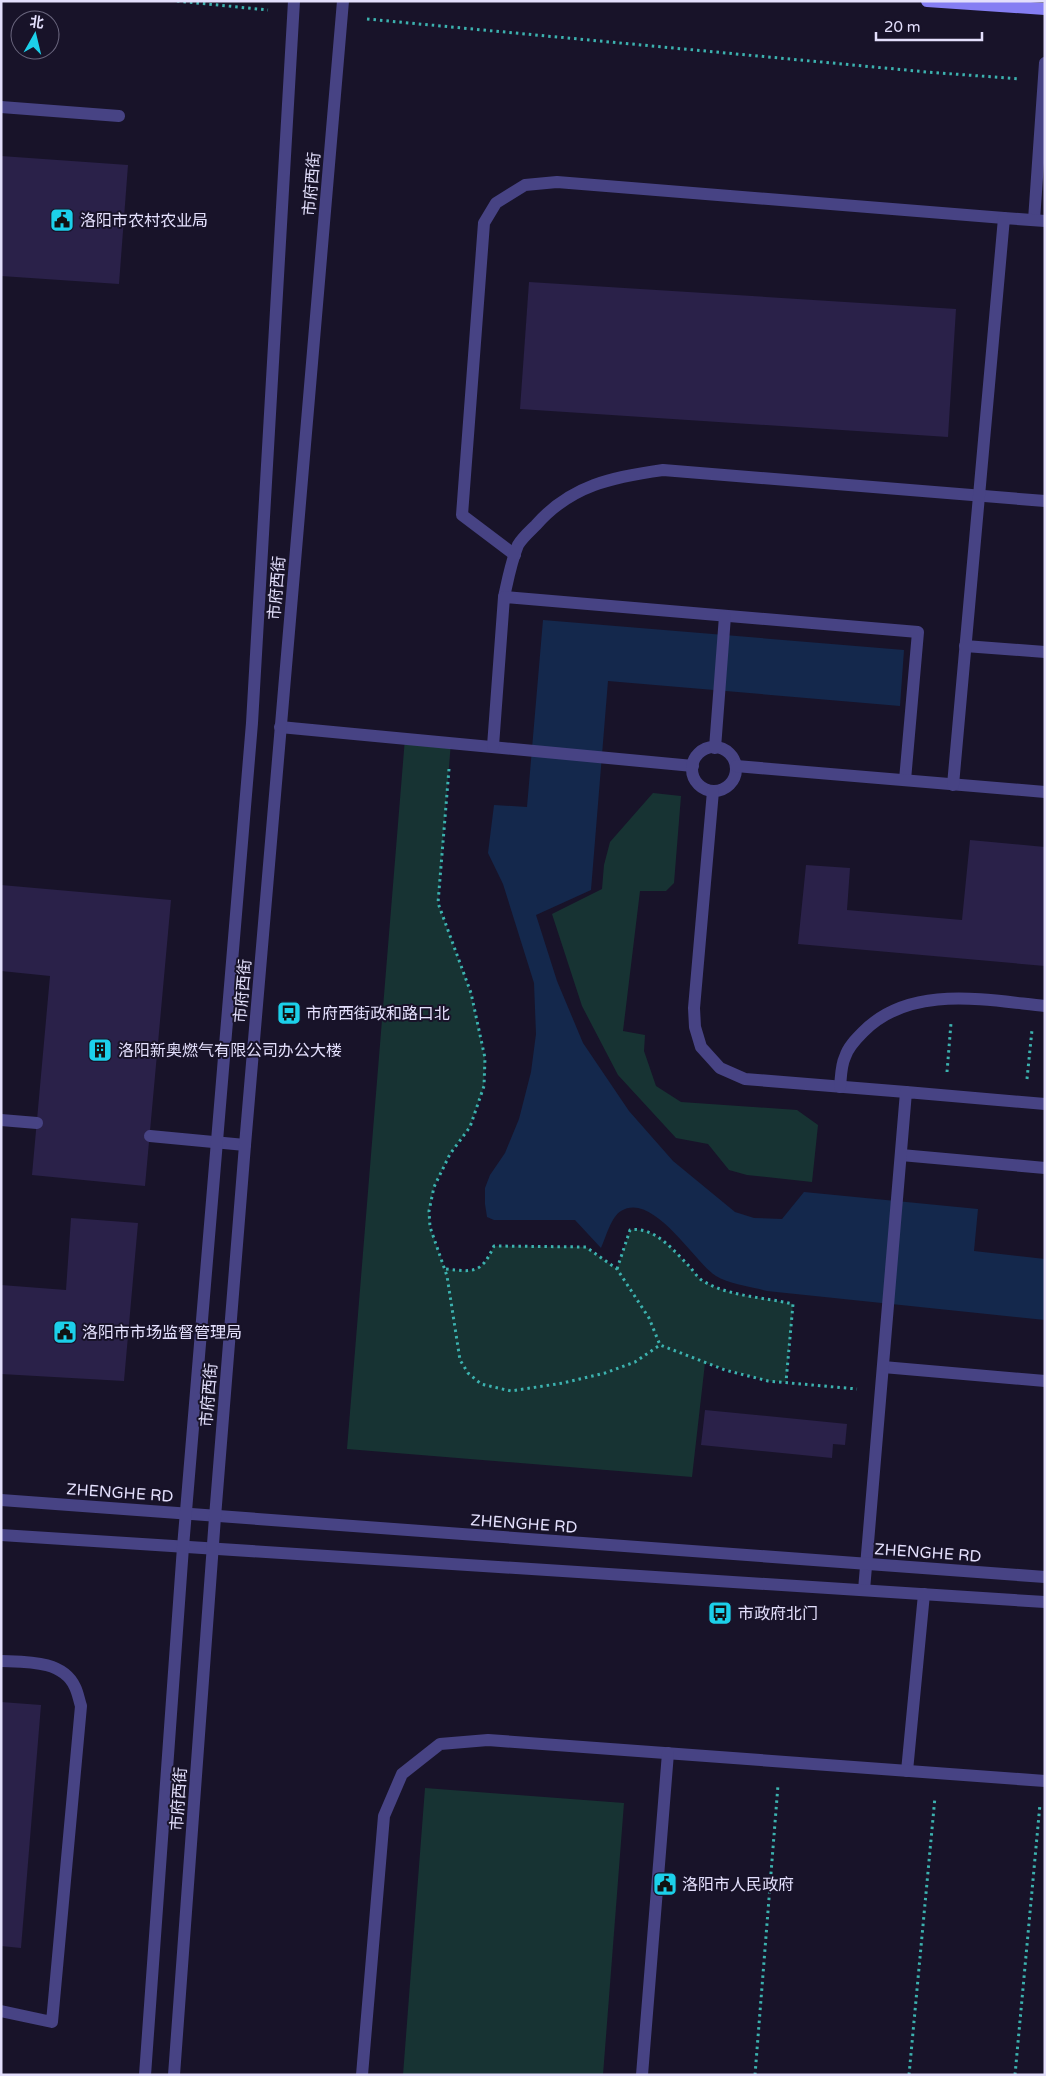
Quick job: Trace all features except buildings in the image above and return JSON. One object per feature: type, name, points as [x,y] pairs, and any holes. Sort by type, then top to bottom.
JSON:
[{"type":"main road","points":[[927,1],[1045,9]]},
{"type":"street","name":"市府西街","points":[[174,2075],[215,1517],[245,1145],[343,1]]},
{"type":"street","name":"市府西街","points":[[144,2075],[183,1547],[252,723],[294,7]]},
{"type":"street","points":[[515,555],[462,515],[484,223],[496,202],[526,185],[557,182],[1039,220],[1045,63]]},
{"type":"street","points":[[1,107],[119,116]]},
{"type":"street","points":[[952,784],[1004,218]]},
{"type":"street","points":[[493,746],[504,597],[510,566],[519,543],[541,518],[563,499],[593,484],[624,475],[663,470],[1045,500]]},
{"type":"street","points":[[504,597],[918,632],[905,780]]},
{"type":"street","points":[[715,748],[725,616]]},
{"type":"street","points":[[965,646],[1045,652]]},
{"type":"street","points":[[280,727],[693,766]]},
{"type":"street","points":[[715,748],[726,751],[732,756],[736,766],[732,783],[720,791],[713,791],[700,786],[693,773],[693,766],[699,753],[715,748]]},
{"type":"street","points":[[736,766],[1045,792]]},
{"type":"street","points":[[713,791],[694,1008],[695,1027],[701,1047],[720,1068],[745,1079],[1045,1104]]},
{"type":"street","points":[[840,1087],[844,1057],[855,1040],[873,1022],[894,1010],[924,1000],[954,998],[1040,1005]]},
{"type":"street","points":[[864,1590],[906,1092]]},
{"type":"street","points":[[1,1120],[37,1123]]},
{"type":"street","points":[[150,1136],[245,1145]]},
{"type":"street","points":[[900,1155],[1045,1168]]},
{"type":"street","points":[[883,1367],[1045,1381]]},
{"type":"street","name":"ZHENGHE RD","points":[[1,1500],[1045,1577]]},
{"type":"street","points":[[1,1535],[1045,1602]]},
{"type":"street","points":[[907,1771],[924,1594]]},
{"type":"street","points":[[1,1660],[39,1663],[63,1672],[75,1686],[80,1706],[52,2022],[1,2011]]},
{"type":"street","points":[[362,2075],[384,1816],[402,1774],[440,1744],[488,1740],[1043,1781]]},
{"type":"street","points":[[642,2075],[668,1753]]},
{"type":"path","points":[[177,1],[294,7]]},
{"type":"path","points":[[341,17],[927,72],[1044,81]]},
{"type":"path","points":[[451,742],[438,903],[471,994],[486,1058],[484,1086],[470,1127],[450,1154],[434,1187],[429,1211],[430,1227],[445,1269],[450,1292],[460,1360],[468,1373],[481,1384],[511,1391],[563,1383],[605,1373],[635,1362],[660,1345]]},
{"type":"path","points":[[948,1058],[954,998]]},
{"type":"path","points":[[1028,1066],[1040,1005]]},
{"type":"path","points":[[617,1269],[630,1230],[639,1229],[657,1236],[702,1281],[728,1291],[793,1304],[786,1382]]},
{"type":"path","points":[[445,1269],[470,1272],[486,1264],[494,1246],[586,1247],[617,1269],[649,1318],[660,1345],[725,1370],[768,1381],[880,1391]]},
{"type":"path","points":[[755,2075],[780,1762]]},
{"type":"path","points":[[909,2075],[937,1773]]},
{"type":"path","points":[[1015,2075],[1043,1781]]},
{"type":"green space","points":[[405,738],[451,742],[438,903],[471,993],[485,1058],[484,1086],[470,1127],[450,1154],[434,1187],[429,1211],[430,1227],[445,1269],[463,1271],[476,1269],[485,1262],[494,1246],[586,1247],[617,1269],[630,1230],[639,1230],[657,1236],[665,1242],[700,1279],[713,1286],[735,1293],[793,1304],[786,1382],[768,1381],[705,1363],[692,1477],[347,1449]]},
{"type":"green space","points":[[653,793],[681,796],[674,883],[666,891],[640,891],[623,1031],[645,1035],[644,1051],[656,1086],[681,1102],[797,1110],[818,1125],[812,1182],[747,1175],[729,1170],[708,1144],[676,1138],[618,1075],[582,1006],[552,914],[602,889],[604,865],[610,842]]},
{"type":"green space","points":[[425,1788],[624,1803],[603,2075],[403,2075]]},
{"type":"water","points":[[543,620],[904,650],[900,706],[608,681],[591,890],[536,915],[557,981],[583,1043],[629,1111],[673,1161],[735,1212],[754,1218],[782,1219],[804,1192],[978,1209],[974,1251],[1045,1259],[1045,1320],[767,1291],[734,1283],[716,1276],[659,1219],[646,1211],[633,1207],[617,1214],[601,1248],[575,1220],[494,1220],[487,1217],[485,1188],[490,1175],[505,1153],[519,1119],[531,1072],[536,1034],[534,983],[503,884],[488,853],[494,805],[527,807]]},
{"type":"place","name":"洛阳市农村农业局","points":[[62,220]]},
{"type":"place","name":"市府西街政和路口北","points":[[289,1013]]},
{"type":"place","name":"洛阳新奥燃气有限公司办公大楼","points":[[100,1050]]},
{"type":"place","name":"洛阳市市场监督管理局","points":[[65,1332]]},
{"type":"place","name":"市政府北门","points":[[720,1613]]},
{"type":"place","name":"洛阳市人民政府","points":[[665,1884]]}]
